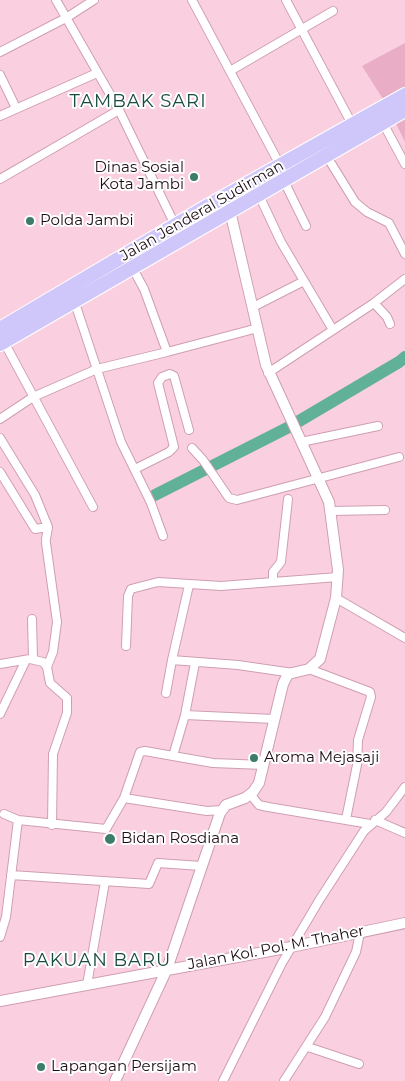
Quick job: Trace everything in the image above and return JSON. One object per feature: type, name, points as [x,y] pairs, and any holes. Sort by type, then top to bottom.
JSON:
[{"type":"highway","name":"Jalan Jenderal Sudirman","points":[[1,338],[147,250],[230,211],[258,193],[282,172],[405,95]]},
{"type":"highway","name":"Jalan Jenderal Sudirman","points":[[64,300],[132,267],[147,250],[175,225],[282,172],[326,155],[405,110]]},
{"type":"street","points":[[56,0],[119,110],[175,225]]},
{"type":"street","points":[[1,50],[66,18],[94,0]]},
{"type":"street","points":[[192,0],[282,172],[306,226]]},
{"type":"street","points":[[286,0],[353,126]]},
{"type":"street","points":[[230,71],[333,11]]},
{"type":"street","points":[[0,116],[97,73]]},
{"type":"street","points":[[0,75],[16,108]]},
{"type":"street","points":[[0,179],[119,110]]},
{"type":"street","points":[[383,123],[405,164]]},
{"type":"street","points":[[326,155],[355,202],[367,212],[389,223],[405,254]]},
{"type":"street","points":[[258,193],[281,242],[333,330]]},
{"type":"street","points":[[115,1081],[166,969],[222,810],[226,805],[250,794],[259,783],[283,684],[288,674],[309,669],[322,655],[336,598],[338,577],[331,511],[328,500],[268,373],[230,211]]},
{"type":"street","points":[[132,267],[144,289],[167,352]]},
{"type":"street","points":[[268,373],[374,303],[405,279]]},
{"type":"street","points":[[253,307],[304,281]]},
{"type":"street","points":[[64,300],[97,369],[121,442],[154,510],[163,536]]},
{"type":"street","points":[[374,303],[387,317],[390,324]]},
{"type":"street","points":[[0,419],[33,397],[97,369],[258,328]]},
{"type":"street","points":[[1,338],[94,507]]},
{"type":"street","points":[[135,469],[169,452],[174,447],[158,383],[162,377],[170,374],[174,376],[189,430]]},
{"type":"street","points":[[301,442],[378,426]]},
{"type":"street","points":[[0,438],[34,495],[48,527],[46,541],[57,622],[53,652],[47,667],[48,681],[66,696],[68,706],[53,754],[52,825]]},
{"type":"street","points":[[192,448],[204,460],[230,498],[237,500],[399,457]]},
{"type":"street","points":[[0,472],[35,529],[48,527]]},
{"type":"street","points":[[273,582],[273,572],[281,562],[288,499]]},
{"type":"street","points":[[331,511],[385,510]]},
{"type":"street","points":[[126,646],[129,590],[158,582],[222,586],[338,577]]},
{"type":"street","points":[[166,693],[190,584]]},
{"type":"street","points":[[336,598],[405,638]]},
{"type":"street","points":[[0,714],[30,660],[32,619]]},
{"type":"street","points":[[0,664],[30,660],[43,662],[47,667]]},
{"type":"street","points":[[172,660],[238,665],[293,673]]},
{"type":"street","points":[[173,756],[185,715],[195,663]]},
{"type":"street","points":[[309,669],[370,692],[371,697],[358,740],[357,765],[346,819]]},
{"type":"street","points":[[185,715],[274,719]]},
{"type":"street","points":[[4,814],[18,820],[104,830],[114,817],[124,798],[142,751],[212,762],[264,765]]},
{"type":"street","points":[[223,1081],[291,947],[373,822],[386,812],[405,788]]},
{"type":"street","points":[[250,794],[259,804],[268,807],[373,822],[405,833]]},
{"type":"street","points":[[124,798],[207,811],[222,810]]},
{"type":"street","points":[[0,937],[6,918],[18,820]]},
{"type":"street","points":[[10,875],[149,884],[157,864],[160,862],[201,866]]},
{"type":"street","points":[[87,985],[105,882]]},
{"type":"street","name":"Jalan Kol. Pol. M. Thaher","points":[[0,1001],[291,947],[405,923]]},
{"type":"street","points":[[284,1081],[308,1047],[332,1005],[356,952],[360,933]]},
{"type":"street","points":[[308,1047],[359,1064]]},
{"type":"shaded area","points":[[405,43],[405,142],[388,107],[362,66]]},
{"type":"waterway","points":[[155,495],[289,427],[405,357]]},
{"type":"place","name":"Dinas Sosial Kota Jambi","points":[[194,177]]},
{"type":"place","name":"Polda Jambi","points":[[30,221]]},
{"type":"place","name":"Aroma Mejasaji","points":[[254,758]]},
{"type":"place","name":"Bidan Rosdiana","points":[[110,839]]},
{"type":"place","name":"Lapangan Persijam","points":[[41,1067]]},
{"type":"district","name":"TAMBAK SARI","points":[[138,102]]},
{"type":"district","name":"PAKUAN BARU","points":[[97,961]]}]
